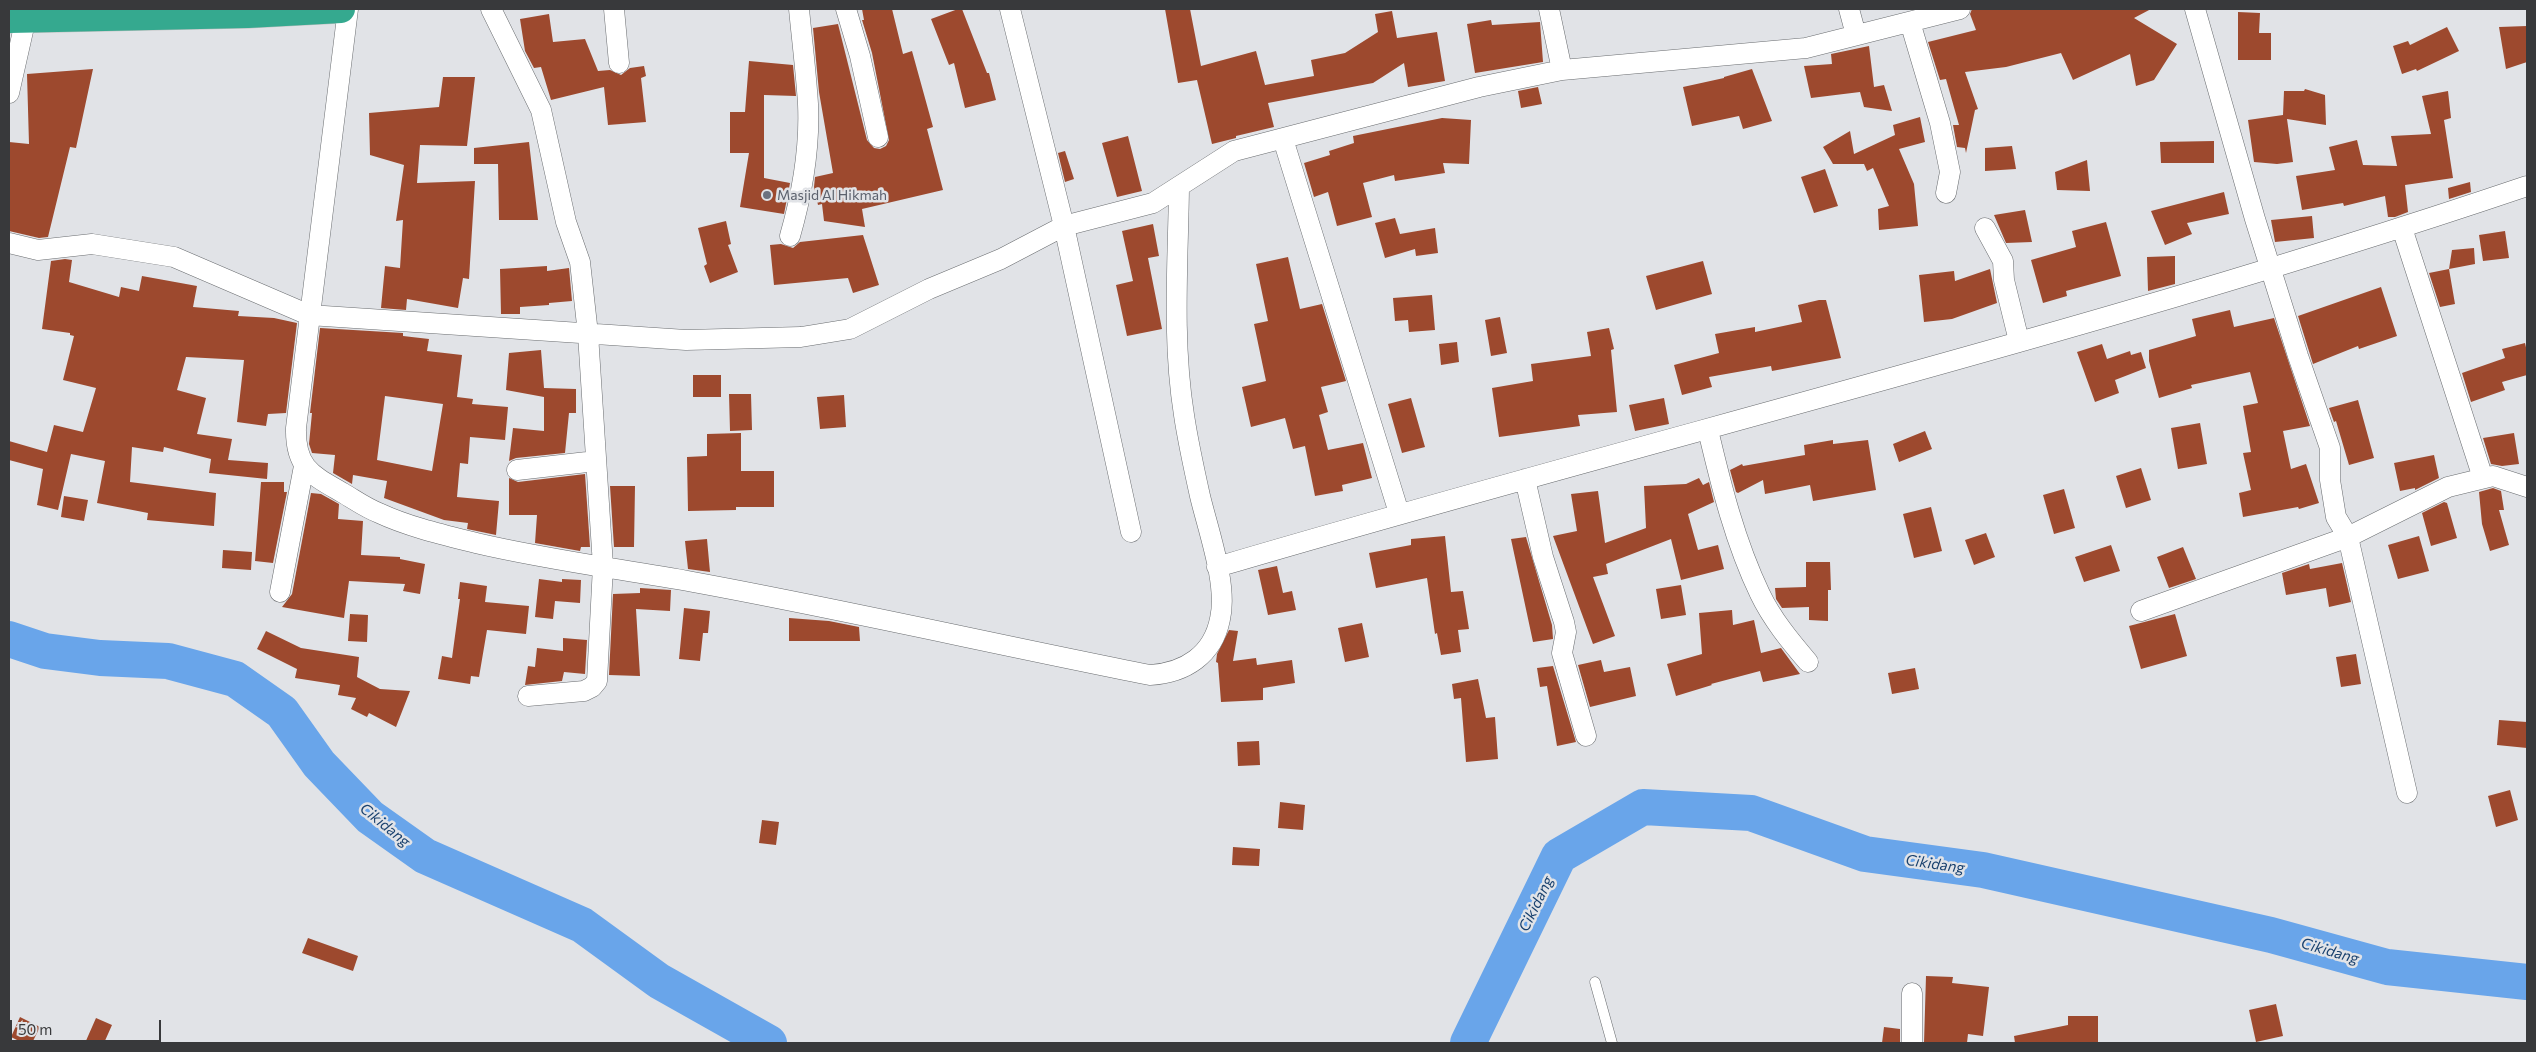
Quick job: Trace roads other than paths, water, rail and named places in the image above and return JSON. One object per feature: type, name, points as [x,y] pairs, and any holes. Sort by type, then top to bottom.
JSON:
[{"type":"highway","points":[[21,16],[248,14],[341,9]]},
{"type":"street","points":[[348,9],[309,315],[295,445],[304,466],[319,480],[380,514],[442,535],[534,557],[603,566],[794,601],[927,631],[1150,675],[1180,670],[1192,664],[1211,641],[1220,619],[1221,601],[1217,567],[1199,494],[1184,413],[1177,336],[1179,188]]},
{"type":"street","points":[[491,9],[541,110],[566,222],[580,262],[588,334],[603,566],[597,681],[592,687],[584,691],[528,696]]},
{"type":"street","points":[[614,9],[619,63]]},
{"type":"street","points":[[790,236],[800,201],[807,146],[808,105],[799,9]]},
{"type":"street","points":[[846,9],[860,56],[878,137]]},
{"type":"street","points":[[1010,9],[1064,226],[1131,532]]},
{"type":"street","points":[[1549,9],[1562,70]]},
{"type":"street","points":[[1849,9],[1856,35]]},
{"type":"street","points":[[9,243],[38,250],[92,244],[174,257],[309,315],[686,340],[746,340],[801,337],[850,329],[929,288],[1001,258],[1064,226],[1153,203],[1234,151],[1479,87],[1562,70],[1806,48],[1960,9]]},
{"type":"street","points":[[2196,9],[2271,270],[2330,448],[2330,480],[2336,517],[2348,538],[2407,793]]},
{"type":"street","points":[[9,93],[21,16]]},
{"type":"street","points":[[1910,22],[1940,123],[1950,172],[1946,193]]},
{"type":"street","points":[[1283,139],[1399,513]]},
{"type":"street","points":[[1217,567],[1399,513],[1708,430],[2271,270],[2527,186]]},
{"type":"street","points":[[1985,228],[2003,261],[2004,280],[2020,341]]},
{"type":"street","points":[[2402,228],[2484,478]]},
{"type":"street","points":[[1708,430],[1742,552],[1757,586],[1781,629],[1808,662]]},
{"type":"street","points":[[518,470],[596,461]]},
{"type":"street","points":[[280,592],[304,466]]},
{"type":"street","points":[[2141,611],[2348,538],[2448,486],[2493,476],[2527,487]]},
{"type":"street","points":[[1526,479],[1543,557],[1564,622],[1566,632],[1562,653],[1586,736]]},
{"type":"street","points":[[1912,993],[1912,1043]]},
{"type":"lane","points":[[1595,982],[1612,1043]]},
{"type":"waterway","name":"Cikidang","points":[[9,639],[45,651],[100,658],[168,661],[235,679],[282,712],[319,764],[370,817],[425,856],[582,925],[659,981],[769,1043]]},
{"type":"waterway","name":"Cikidang","points":[[1468,1043],[1559,856],[1643,807],[1751,813],[1865,854],[1983,870],[2271,935],[2387,967],[2527,982]]},
{"type":"place","name":"Masjid Al Hikmah","points":[[767,195]]}]
